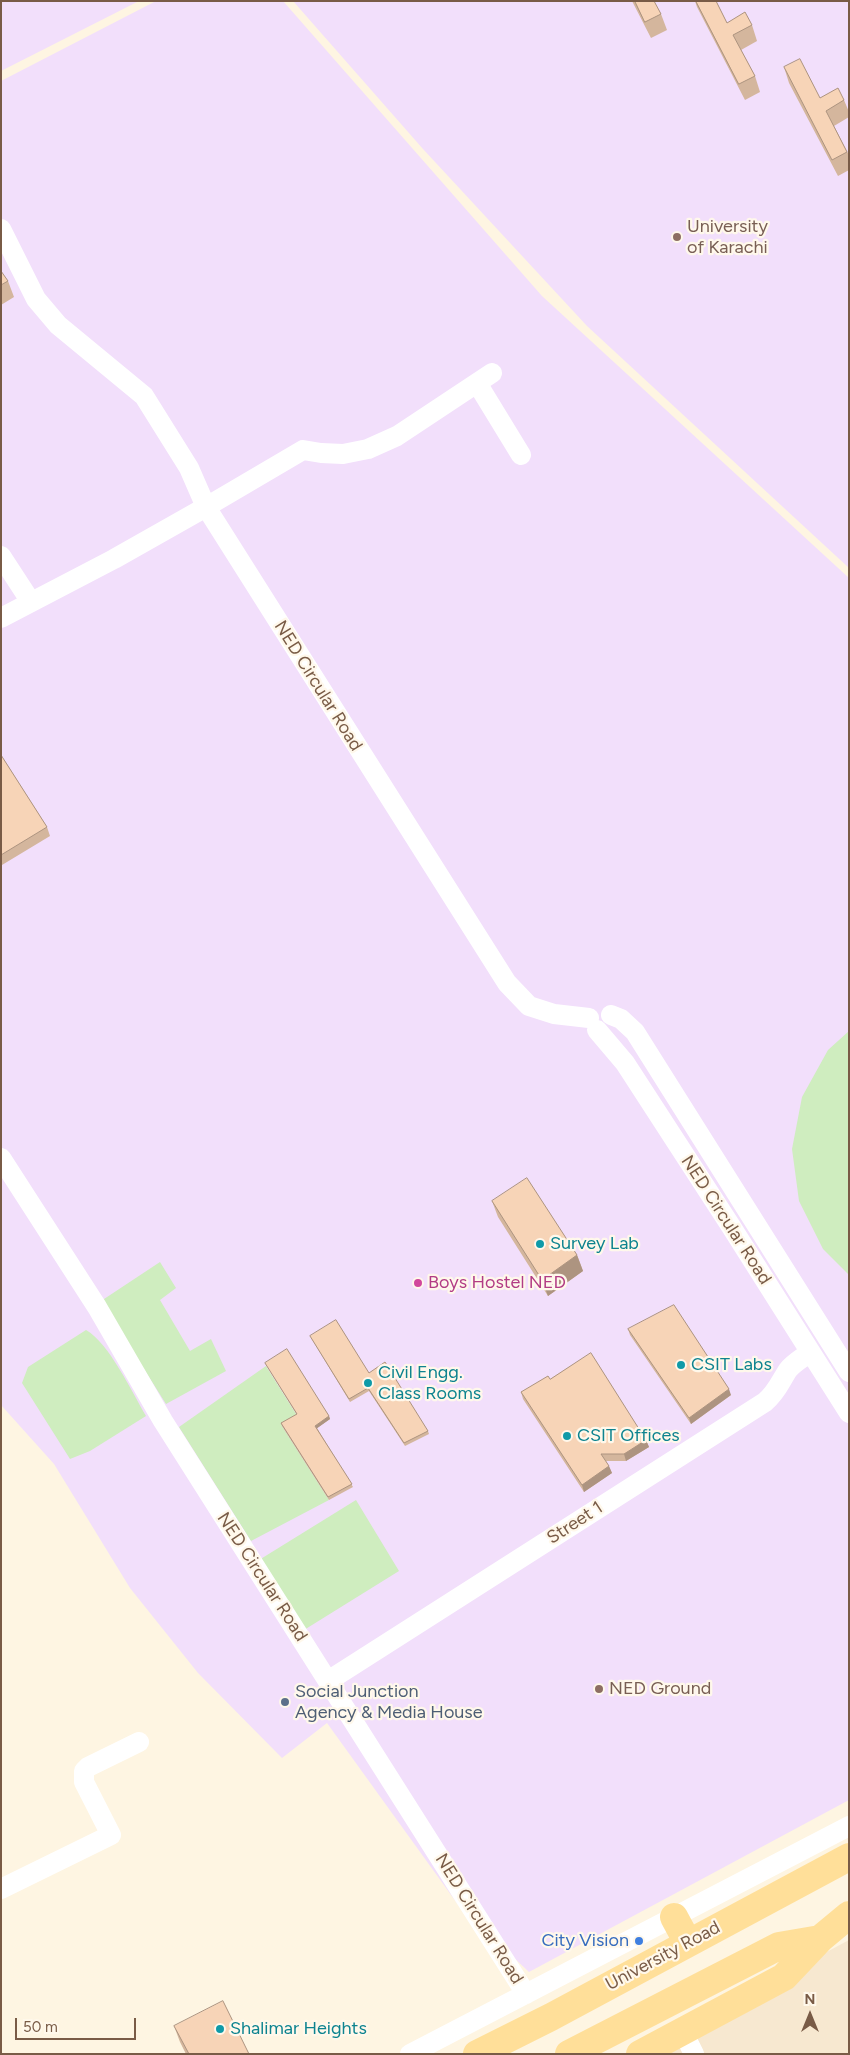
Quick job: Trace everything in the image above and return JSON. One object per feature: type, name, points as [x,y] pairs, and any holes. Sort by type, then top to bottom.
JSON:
[{"type":"main road","name":"University Road","points":[[477,2054],[849,1857]]},
{"type":"main road","points":[[640,2054],[688,2043],[784,1977],[820,1939],[849,1914]]},
{"type":"main road","points":[[674,1918],[688,1943]]},
{"type":"main road","points":[[572,2053],[779,1946],[820,1939]]},
{"type":"street","name":"NED Circular Road","points":[[1,230],[36,299],[58,325],[144,396],[189,468],[206,507],[507,983],[529,1006],[593,1024]]},
{"type":"street","points":[[1,618],[114,559],[303,450],[343,454],[368,449],[397,436],[484,378],[521,455]]},
{"type":"street","points":[[1,556],[31,602]]},
{"type":"street","name":"NED Circular Road","points":[[849,1372],[635,1032],[621,1019],[612,1015],[604,1008],[599,1008],[590,1013],[593,1024],[624,1063],[849,1414]]},
{"type":"street","name":"NED Circular Road","points":[[1,1158],[97,1307],[162,1421],[526,1994]]},
{"type":"street","name":"Street 1","points":[[328,1681],[765,1402],[784,1380],[789,1368],[810,1352]]},
{"type":"street","points":[[1,1889],[111,1835],[84,1782],[84,1771],[88,1767],[139,1742]]},
{"type":"street","points":[[410,2054],[849,1826]]},
{"type":"street","points":[[820,1939],[849,1924]]},
{"type":"shaded area","points":[[1,1],[139,1],[1,71]]},
{"type":"shaded area","points":[[156,1],[283,1],[542,296],[849,578],[849,1800],[529,1972],[459,1906],[327,1723],[282,1758],[198,1673],[130,1588],[54,1464],[1,1405],[1,81]]},
{"type":"shaded area","name":"University of Karachi","points":[[293,1],[849,1],[849,568],[587,326],[423,149]]},
{"type":"shaded area","points":[[849,1940],[849,2054],[637,2054]]},
{"type":"green space","points":[[849,1031],[849,1275],[823,1249],[799,1201],[792,1149],[802,1097],[828,1050]]},
{"type":"green space","points":[[160,1262],[176,1288],[160,1300],[190,1351],[211,1339],[226,1371],[166,1404],[101,1301]]},
{"type":"green space","points":[[86,1330],[95,1336],[111,1357],[146,1416],[90,1451],[70,1459],[22,1383],[28,1367]]},
{"type":"green space","points":[[266,1366],[298,1417],[282,1426],[329,1500],[251,1541],[179,1427]]},
{"type":"green space","points":[[356,1500],[399,1571],[304,1630],[259,1560]]},
{"type":"building","points":[[635,1],[654,1],[661,14],[645,22]]},
{"type":"building","points":[[696,1],[716,1],[727,23],[745,12],[752,25],[733,35],[755,76],[739,84]]},
{"type":"building","points":[[800,59],[820,98],[838,88],[844,100],[826,111],[847,152],[832,160],[784,67]]},
{"type":"building","points":[[1,271],[8,281],[1,285]]},
{"type":"building","points":[[1,755],[47,827],[1,855]]},
{"type":"building","name":"Survey Lab","points":[[527,1178],[577,1255],[542,1280],[492,1201]]},
{"type":"building","name":"CSIT Labs","points":[[674,1305],[729,1389],[689,1418],[628,1329]]},
{"type":"building","name":"Civil Engg. Class Rooms","points":[[336,1320],[369,1373],[385,1362],[428,1431],[404,1443],[368,1388],[349,1399],[310,1336]]},
{"type":"building","points":[[287,1349],[329,1416],[315,1426],[352,1484],[328,1497],[281,1423],[297,1414],[265,1363]]},
{"type":"building","points":[[591,1353],[646,1440],[624,1454],[601,1454],[609,1466],[582,1485],[521,1392],[548,1376],[550,1379]]},
{"type":"building","points":[[223,2001],[249,2054],[189,2054],[174,2026]]},
{"type":"place","name":"University of Karachi","points":[[677,237]]},
{"type":"place","name":"Survey Lab","points":[[540,1244]]},
{"type":"place","name":"Boys Hostel NED","points":[[418,1283]]},
{"type":"place","name":"CSIT Labs","points":[[681,1365]]},
{"type":"place","name":"Civil Engg. Class Rooms","points":[[368,1383]]},
{"type":"place","name":"CSIT Offices","points":[[567,1436]]},
{"type":"place","name":"NED Ground","points":[[599,1689]]},
{"type":"place","name":"Social Junction Agency & Media House","points":[[285,1702]]},
{"type":"place","name":"City Vision","points":[[639,1941]]},
{"type":"place","name":"Shalimar Heights","points":[[220,2029]]}]
